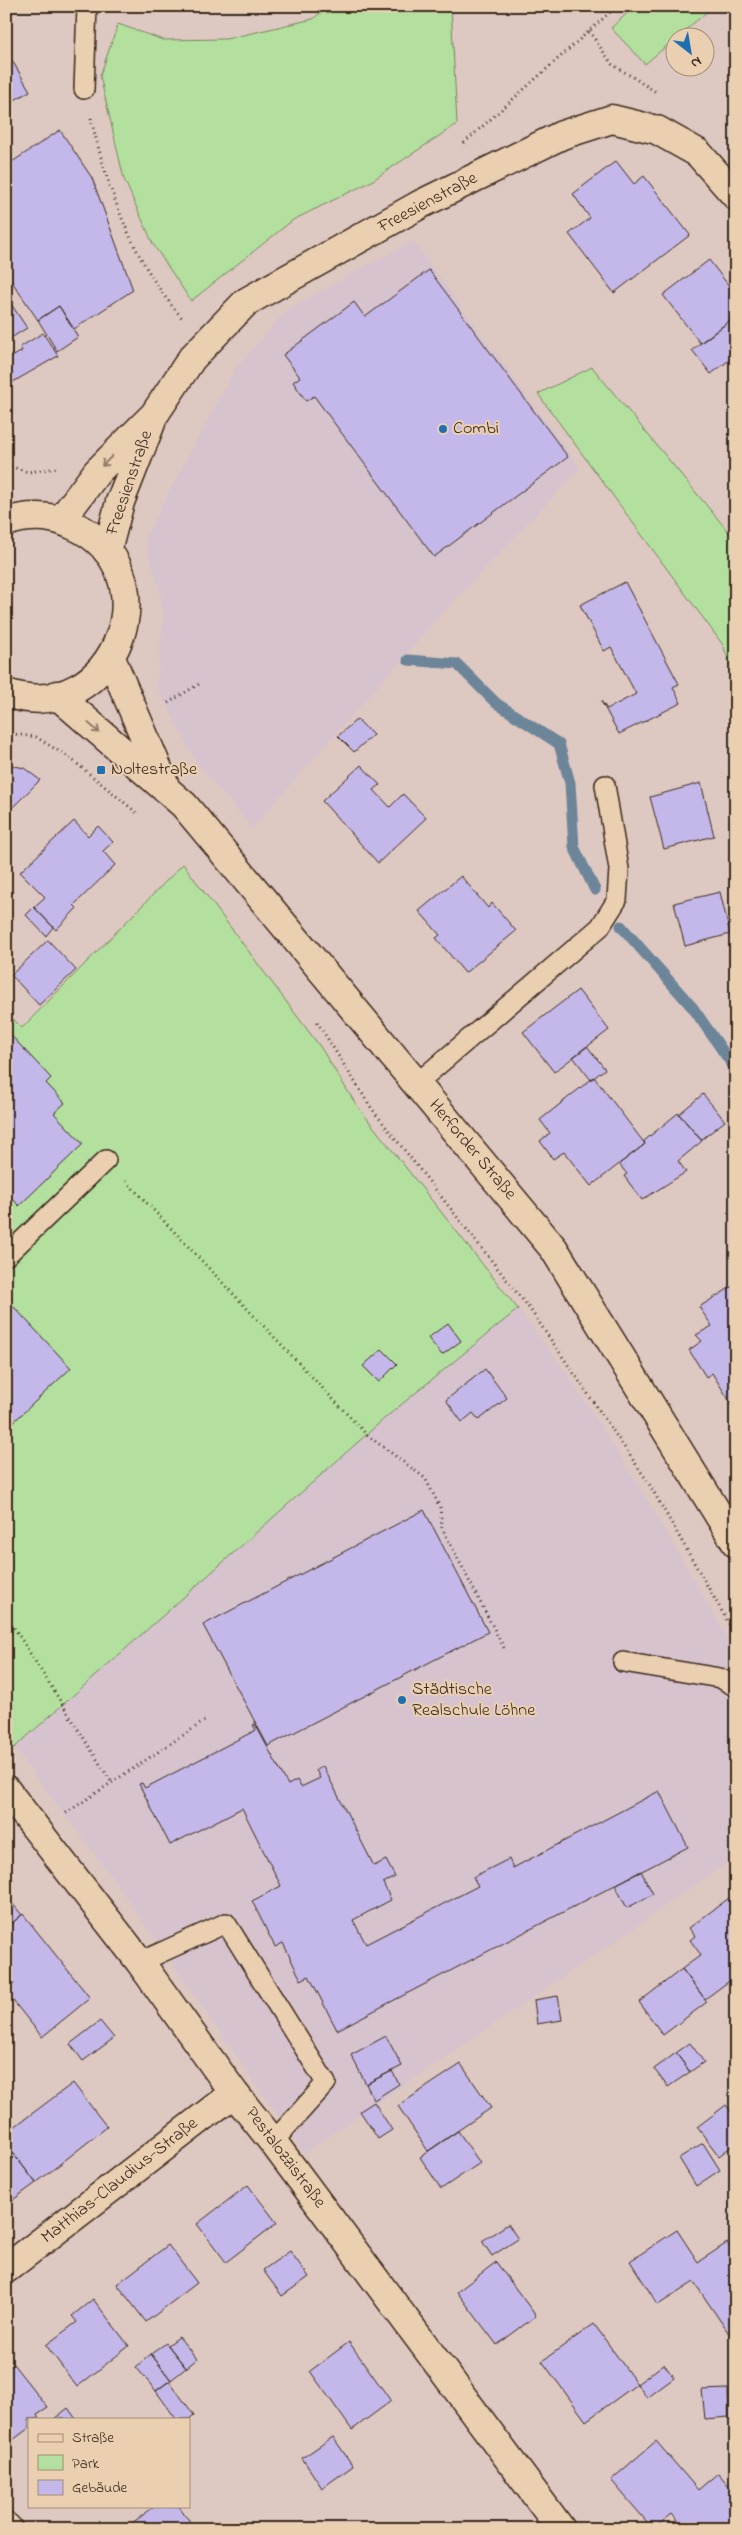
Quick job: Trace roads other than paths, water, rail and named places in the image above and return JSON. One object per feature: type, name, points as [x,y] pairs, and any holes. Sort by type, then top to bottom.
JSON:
[{"type":"street","name":"Freesienstraße","points":[[61,520],[97,472],[154,414],[192,358],[246,302],[421,204],[562,135],[612,119],[657,130],[698,154],[736,196]]},
{"type":"street","name":"Freesienstraße","points":[[107,551],[120,502],[154,414]]},
{"type":"street","points":[[6,693],[37,698],[57,695],[78,687],[96,675],[110,658],[121,637],[126,616],[125,593],[121,578],[107,551],[94,538],[79,527],[61,520],[26,517],[7,520]]},
{"type":"street","name":"Herforder Straße","points":[[110,658],[166,787]]},
{"type":"street","name":"Herforder Straße","points":[[57,695],[166,787],[184,805],[554,1249],[736,1543]]},
{"type":"street","name":"Pestalozzistraße","points":[[6,1790],[140,1962],[234,2093],[273,2142],[561,2529]]},
{"type":"street","name":"Matthias-Claudius-Straße","points":[[6,2269],[234,2093]]},
{"type":"lane","points":[[84,89],[87,6]]},
{"type":"lane","points":[[416,1084],[600,927],[617,900],[619,869],[605,784]]},
{"type":"lane","points":[[6,1256],[106,1160]]},
{"type":"lane","points":[[623,1662],[720,1678],[736,1687]]},
{"type":"lane","points":[[140,1962],[226,1923],[326,2083],[273,2142]]},
{"type":"waterway","points":[[408,660],[457,664],[496,703],[559,744],[570,783],[574,847],[595,890]]},
{"type":"waterway","points":[[621,926],[693,1008],[736,1070]]},
{"type":"place","name":"Combi","points":[[443,429]]},
{"type":"place","name":"Noltestraße","points":[[101,770]]},
{"type":"place","name":"Städtische Realschule Löhne","points":[[402,1700]]}]
